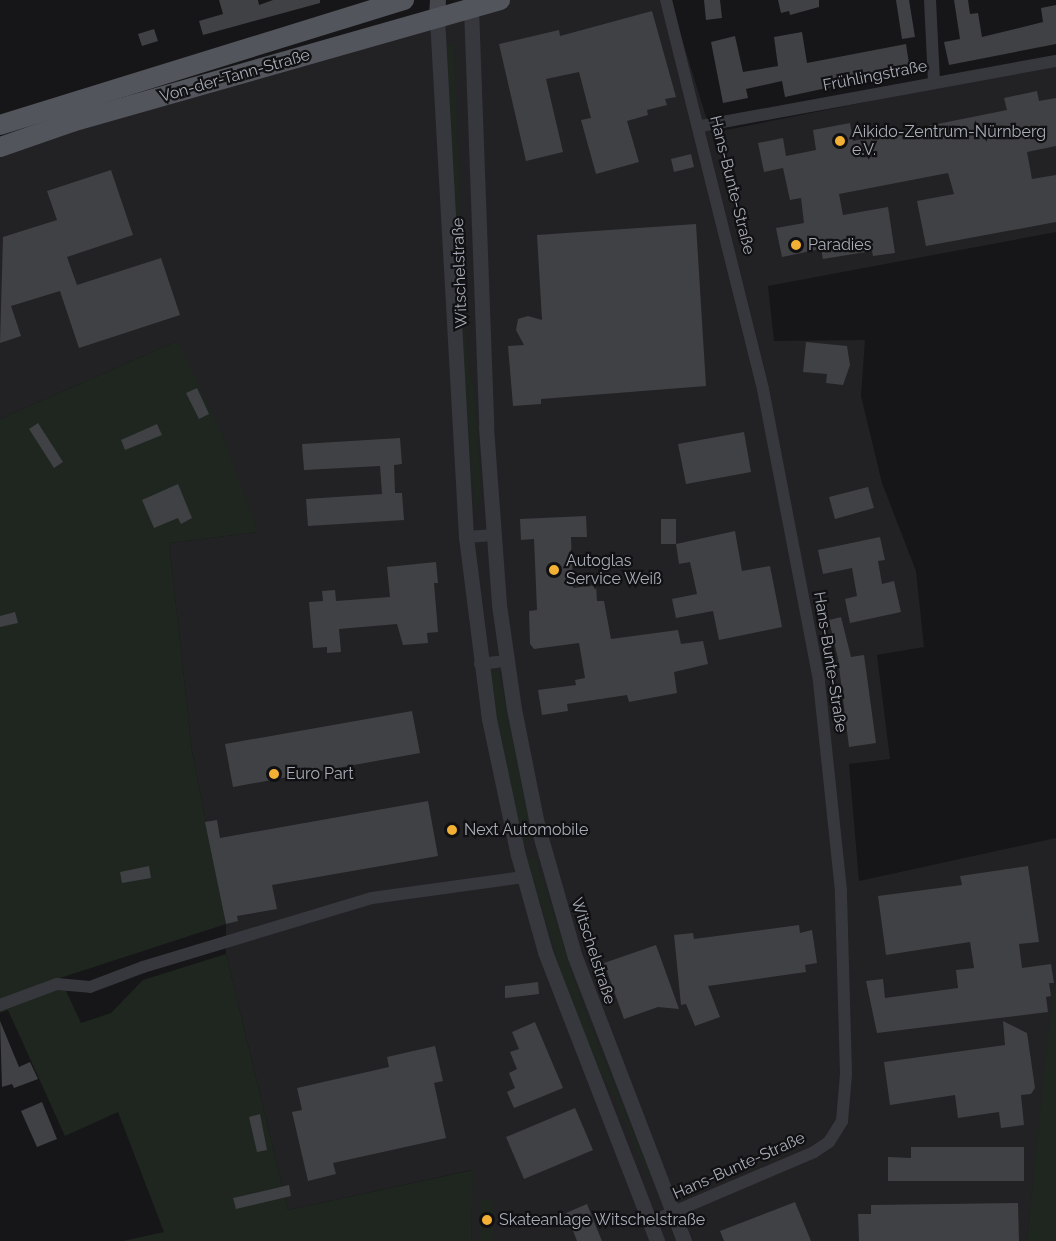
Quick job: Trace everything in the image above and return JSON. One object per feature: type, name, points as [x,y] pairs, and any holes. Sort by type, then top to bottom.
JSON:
[{"type":"main road","name":"Von-der-Tann-Straße","points":[[0,125],[404,0]]},
{"type":"main road","name":"Von-der-Tann-Straße","points":[[0,147],[72,122],[437,9],[500,0]]},
{"type":"street","name":"Hans-Bunte-Straße","points":[[650,1222],[814,1152],[836,1132],[845,1108],[841,891],[819,680],[763,388],[700,126],[666,0]]},
{"type":"street","points":[[930,0],[934,81]]},
{"type":"street","name":"Witschelstraße","points":[[471,4],[479,289],[493,535],[506,661],[531,799],[565,926],[592,1005],[684,1241]]},
{"type":"street","name":"Witschelstraße","points":[[437,9],[450,290],[466,537],[480,664],[499,771],[524,877],[565,1009],[657,1241]]},
{"type":"street","name":"Frühlingstraße","points":[[700,126],[934,81],[1056,61]]},
{"type":"street","points":[[450,290],[479,289]]},
{"type":"street","points":[[466,537],[493,535]]},
{"type":"street","points":[[480,664],[506,661]]},
{"type":"street","points":[[0,1005],[57,984],[90,987],[362,900],[524,877]]},
{"type":"shaded area","points":[[474,0],[670,0],[711,133],[1056,64],[1056,232],[768,286],[774,341],[865,340],[861,396],[882,483],[916,571],[924,647],[877,655],[890,759],[849,764],[859,881],[1056,838],[1056,974],[1027,1241],[471,1241],[472,1170],[288,1210],[226,954],[226,924],[192,751],[169,543],[258,532],[177,341],[0,419],[0,153],[154,90]]},
{"type":"shaded area","points":[[454,44],[461,225],[468,269],[459,279],[446,46]]},
{"type":"shaded area","points":[[462,295],[469,372],[474,388],[481,491],[475,517],[458,296]]},
{"type":"shaded area","points":[[177,341],[220,429],[258,532],[169,543],[192,751],[226,924],[60,978],[81,1023],[111,1013],[143,980],[226,954],[288,1210],[473,1170],[471,1241],[123,1241],[164,1232],[118,1112],[65,1136],[8,1010],[0,1013],[0,419]]},
{"type":"shaded area","points":[[491,671],[499,672],[532,836],[525,843],[521,843],[488,676]]},
{"type":"shaded area","points":[[535,856],[585,1012],[651,1177],[648,1178],[616,1100],[592,1058],[567,992],[527,859]]},
{"type":"shaded area","points":[[1056,974],[1056,1241],[1027,1241],[1050,1015]]},
{"type":"shaded area","name":"Skateanlage Witschelstraße","points":[[480,1199],[494,1200],[493,1241],[480,1241]]},
{"type":"building","points":[[219,0],[258,0],[259,5],[273,0],[320,0],[320,3],[203,35],[199,21],[223,14]]},
{"type":"building","points":[[704,0],[720,0],[722,18],[706,20]]},
{"type":"building","points":[[778,0],[819,0],[819,7],[790,15],[789,11],[781,13]]},
{"type":"building","points":[[896,0],[909,0],[915,37],[902,39]]},
{"type":"building","points":[[954,0],[968,0],[970,14],[978,13],[982,37],[1043,22],[1041,8],[1056,5],[1056,44],[949,65],[944,42],[960,39]]},
{"type":"building","points":[[652,11],[676,97],[665,99],[667,105],[647,110],[648,115],[627,121],[639,162],[596,174],[581,120],[591,118],[579,72],[546,79],[563,152],[526,161],[499,44],[559,30],[560,36]]},
{"type":"building","points":[[154,29],[158,41],[142,46],[138,34]]},
{"type":"building","points":[[802,32],[807,63],[906,44],[910,70],[785,97],[782,81],[746,89],[748,98],[723,103],[711,42],[735,36],[743,72],[778,66],[774,37]]},
{"type":"building","points":[[1037,91],[1039,101],[1056,98],[1056,146],[1027,152],[1032,179],[1056,175],[1056,222],[926,246],[917,201],[954,194],[948,173],[839,194],[843,215],[888,207],[895,253],[873,256],[872,251],[823,259],[821,249],[782,257],[776,228],[804,223],[801,198],[790,200],[783,168],[764,172],[758,143],[783,138],[786,156],[816,150],[813,130],[850,123],[853,141],[1007,110],[1004,98]]},
{"type":"building","points":[[691,154],[694,167],[674,172],[671,159]]},
{"type":"building","points":[[111,170],[133,235],[67,257],[77,285],[161,258],[180,315],[79,348],[60,291],[11,306],[21,336],[0,343],[3,237],[57,220],[47,191]]},
{"type":"building","points":[[696,224],[706,386],[541,399],[541,404],[513,406],[508,346],[524,345],[516,330],[518,319],[528,316],[542,320],[537,235]]},
{"type":"building","points":[[806,342],[847,346],[850,365],[843,385],[826,383],[827,374],[803,372]]},
{"type":"building","points":[[197,388],[209,414],[199,419],[186,393]]},
{"type":"building","points":[[38,423],[63,462],[54,468],[29,429]]},
{"type":"building","points":[[157,424],[162,435],[125,450],[121,440]]},
{"type":"building","points":[[744,432],[751,472],[686,484],[678,444]]},
{"type":"building","points":[[400,438],[402,464],[394,465],[395,493],[402,493],[404,520],[308,526],[306,499],[382,494],[380,466],[304,470],[302,444]]},
{"type":"building","points":[[178,484],[192,518],[181,524],[178,518],[154,528],[142,500]]},
{"type":"building","points":[[868,487],[874,508],[835,519],[829,497]]},
{"type":"building","points":[[586,516],[587,537],[571,537],[573,588],[596,585],[597,601],[604,601],[611,639],[678,630],[681,644],[703,641],[708,664],[674,672],[677,693],[629,702],[627,695],[567,704],[568,711],[542,715],[538,690],[576,685],[575,680],[585,678],[579,643],[534,649],[530,644],[529,611],[537,610],[534,539],[521,540],[520,519]]},
{"type":"building","points":[[661,519],[676,519],[676,544],[661,544]]},
{"type":"building","points":[[735,531],[742,571],[770,566],[782,627],[719,640],[713,611],[676,618],[672,599],[697,594],[690,562],[679,564],[676,544]]},
{"type":"building","points":[[880,537],[885,560],[878,561],[882,584],[894,581],[901,612],[850,623],[845,599],[857,596],[852,568],[823,574],[818,550]]},
{"type":"building","points":[[436,562],[438,583],[434,583],[438,632],[427,633],[428,643],[403,645],[397,624],[339,629],[341,652],[327,653],[327,647],[313,648],[309,602],[323,601],[322,591],[335,590],[336,601],[390,597],[387,567]]},
{"type":"building","points":[[15,612],[18,623],[0,627],[0,616]]},
{"type":"building","points":[[841,617],[851,657],[864,655],[876,743],[849,747],[838,659],[829,620]]},
{"type":"building","points":[[412,711],[420,753],[233,787],[225,744]]},
{"type":"building","points":[[428,801],[438,856],[272,885],[277,909],[237,916],[238,921],[226,924],[205,822],[217,820],[220,838]]},
{"type":"building","points":[[149,866],[151,878],[122,883],[120,872]]},
{"type":"building","points":[[1028,866],[1039,942],[1019,944],[1022,968],[1051,964],[1054,983],[1049,983],[1051,996],[1046,997],[1048,1012],[877,1033],[866,981],[883,979],[885,998],[958,988],[956,970],[974,968],[970,942],[886,955],[878,896],[962,885],[960,876]]},
{"type":"building","points":[[799,925],[800,933],[812,930],[817,963],[805,965],[806,972],[708,986],[720,1017],[695,1026],[686,1004],[681,1005],[674,935],[693,933],[694,939]]},
{"type":"building","points":[[656,945],[679,1009],[658,1007],[624,1019],[604,963]]},
{"type":"building","points":[[538,982],[539,994],[505,998],[505,986]]},
{"type":"building","points":[[0,1021],[19,1067],[30,1062],[38,1079],[14,1088],[12,1084],[2,1087]]},
{"type":"building","points":[[1003,1021],[1027,1033],[1035,1088],[1031,1094],[1021,1095],[1024,1125],[1001,1128],[999,1112],[958,1118],[955,1095],[890,1105],[884,1062],[1005,1045]]},
{"type":"building","points":[[535,1022],[563,1088],[514,1108],[507,1092],[515,1088],[509,1073],[517,1069],[510,1052],[519,1049],[512,1032]]},
{"type":"building","points":[[435,1046],[443,1081],[434,1083],[446,1138],[333,1163],[336,1174],[308,1181],[292,1112],[302,1110],[297,1088],[389,1067],[387,1057]]},
{"type":"building","points":[[42,1102],[57,1139],[37,1147],[21,1111]]},
{"type":"building","points":[[575,1108],[593,1150],[524,1179],[506,1137]]},
{"type":"building","points":[[260,1114],[267,1150],[257,1152],[249,1117]]},
{"type":"building","points":[[911,1147],[1024,1147],[1024,1181],[888,1181],[888,1157],[911,1158]]},
{"type":"building","points":[[289,1185],[291,1196],[236,1209],[233,1198]]},
{"type":"building","points":[[795,1202],[811,1241],[724,1241],[720,1231]]},
{"type":"building","points":[[1018,1203],[1019,1241],[859,1241],[858,1214],[871,1214],[871,1205]]},
{"type":"building","points":[[587,1204],[602,1241],[577,1241],[566,1213]]},
{"type":"place","name":"Aikido-Zentrum-Nürnberg e.V.","points":[[840,141]]},
{"type":"place","name":"Paradies","points":[[796,245]]},
{"type":"place","name":"Autoglas Service Weiß","points":[[554,570]]},
{"type":"place","name":"Euro Part","points":[[274,774]]},
{"type":"place","name":"Next Automobile","points":[[452,830]]},
{"type":"place","name":"Skateanlage Witschelstraße","points":[[487,1220]]}]
